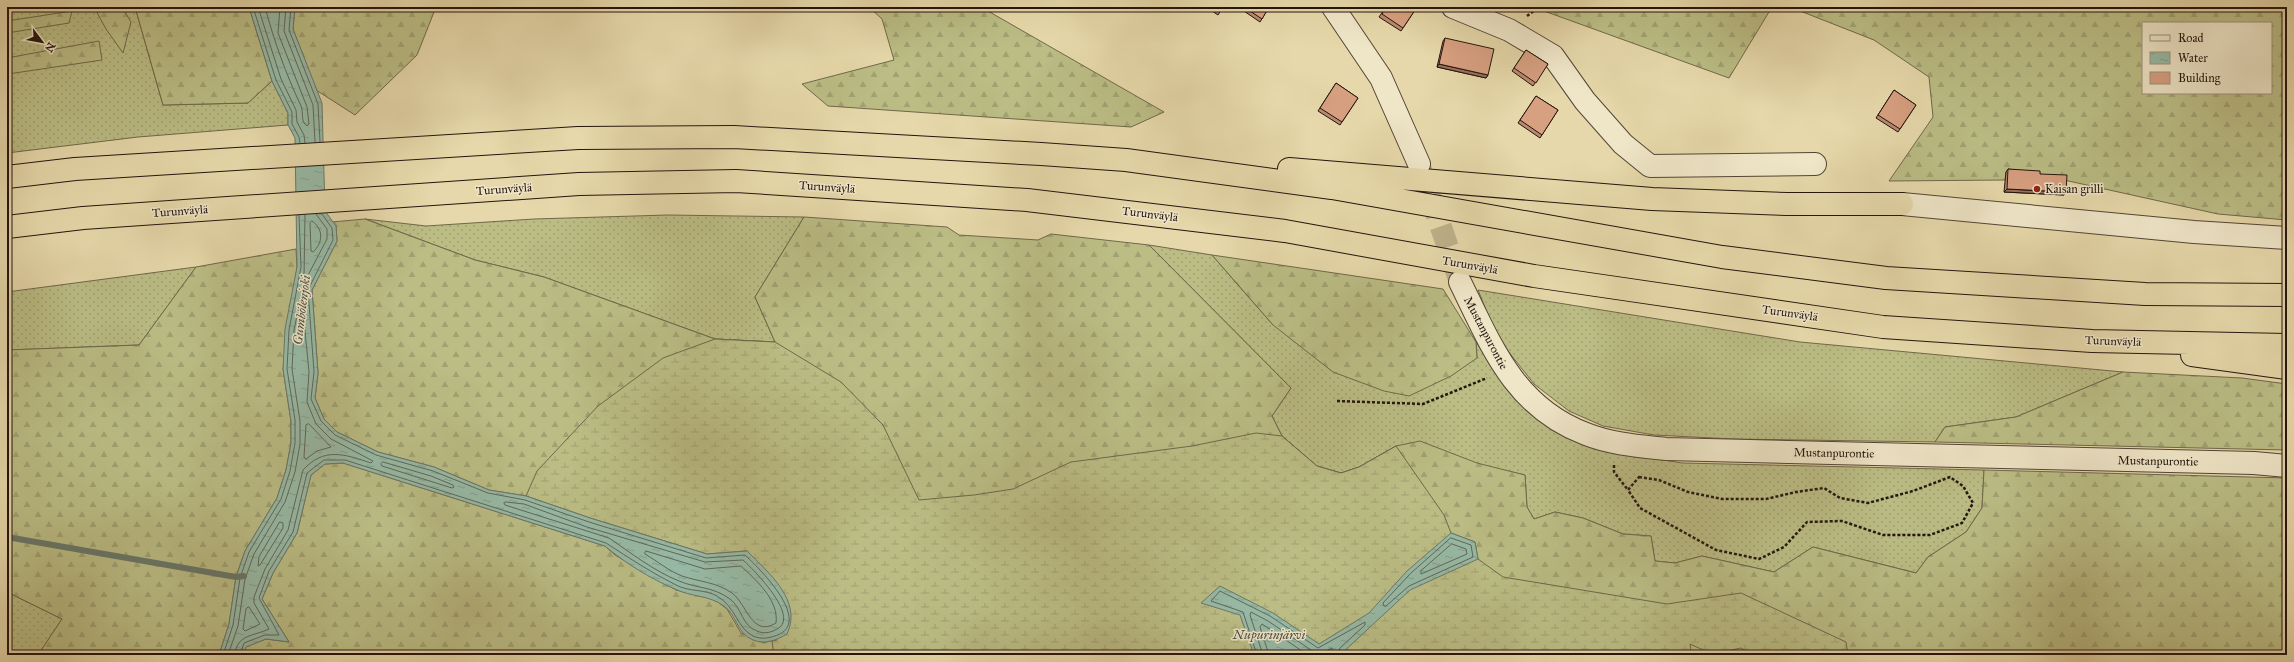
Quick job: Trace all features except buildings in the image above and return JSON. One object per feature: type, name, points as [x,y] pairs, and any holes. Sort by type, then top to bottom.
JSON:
[{"type":"highway","points":[[7,178],[75,169],[578,138],[734,137],[1341,172],[1464,184],[1652,199],[1782,204],[1902,204]]},
{"type":"highway","points":[[1126,160],[1332,188],[1722,258],[1886,278],[2145,294],[2287,295]]},
{"type":"highway","name":"Turunväylä","points":[[7,227],[83,218],[579,184],[736,181],[1027,200],[1285,230],[1534,276],[1883,326],[2092,341],[2287,345]]},
{"type":"highway","points":[[2092,341],[2287,368]]},
{"type":"street","points":[[1333,7],[1381,78],[1419,164]]},
{"type":"street","points":[[1454,7],[1510,30],[1553,56],[1585,101],[1623,144],[1650,166],[1815,164]]},
{"type":"street","points":[[1902,204],[2194,232],[2287,238]]},
{"type":"street","name":"Mustanpurontie","points":[[1460,282],[1494,353],[1512,381],[1546,414],[1585,434],[1621,444],[1666,449],[2254,463],[2287,466]]},
{"type":"path","points":[[1337,401],[1423,404],[1506,370]]},
{"type":"path","points":[[1639,477],[1659,480],[1688,492],[1722,499],[1766,499],[1796,492],[1824,488],[1840,498],[1868,503],[1912,491],[1950,477],[1963,486],[1973,502],[1962,523],[1930,535],[1883,535],[1842,521],[1807,522],[1784,547],[1758,559],[1716,550],[1640,508],[1628,490],[1639,477]]},
{"type":"green space","points":[[7,7],[135,7],[163,105],[248,103],[272,81],[288,113],[288,125],[138,137],[7,153]]},
{"type":"green space","points":[[94,7],[122,7],[131,22],[123,53],[106,29]]},
{"type":"green space","points":[[135,7],[249,7],[272,81],[248,103],[163,105]]},
{"type":"green space","points":[[295,7],[436,7],[417,55],[355,115],[316,90],[293,29]]},
{"type":"green space","points":[[869,7],[981,7],[1164,112],[1131,127],[828,106],[802,84],[894,60],[882,19]]},
{"type":"green space","points":[[1533,7],[1772,7],[1729,78]]},
{"type":"green space","points":[[1790,7],[2287,7],[2287,220],[2218,214],[2064,180],[2006,172],[2005,180],[1889,181],[1933,117],[1929,77],[1874,40]]},
{"type":"green space","points":[[72,11],[69,23],[7,33],[7,21]]},
{"type":"green space","points":[[99,41],[102,60],[8,74],[7,58]]},
{"type":"green space","points":[[668,215],[804,217],[755,297],[775,342],[715,339],[544,277],[475,260],[365,219],[426,226],[534,219]]},
{"type":"green space","points":[[804,217],[947,227],[959,235],[1038,240],[1051,234],[1149,245],[1291,388],[1272,416],[1282,436],[1317,466],[1341,473],[1359,467],[1396,446],[1420,441],[1477,463],[1525,475],[1527,507],[1534,519],[1555,512],[1583,518],[1623,534],[1651,536],[1655,561],[1675,563],[1702,556],[1774,572],[1813,547],[1916,573],[1928,557],[1966,532],[1982,508],[1984,470],[2287,478],[2287,655],[244,655],[245,647],[266,639],[289,642],[262,599],[273,573],[297,533],[311,475],[325,464],[343,463],[605,546],[615,555],[676,590],[714,599],[727,609],[741,633],[764,643],[787,634],[526,496],[489,490],[434,467],[378,452],[337,432],[324,419],[315,398],[318,373],[312,290],[337,241],[336,226],[332,222],[365,219],[475,260],[544,277],[715,339],[775,342],[755,297]]},
{"type":"green space","points":[[1149,245],[1212,255],[1273,325],[1477,358],[1476,342],[1510,392],[1602,450],[1682,463],[1984,470],[1982,508],[1966,532],[1928,557],[1916,573],[1813,547],[1774,572],[1702,556],[1675,563],[1655,561],[1651,536],[1623,534],[1583,518],[1555,512],[1534,519],[1527,507],[1525,475],[1396,446],[1359,467],[1341,473],[1317,466],[1282,436],[1272,416],[1291,388]]},
{"type":"green space","points":[[296,249],[297,267],[283,369],[291,421],[291,443],[286,470],[277,498],[245,551],[236,577],[229,624],[219,655],[38,655],[62,619],[7,592],[7,350],[139,345],[196,267]]},
{"type":"green space","points":[[1212,255],[1443,289],[1476,342],[1477,358],[1451,376],[1409,396],[1384,391],[1333,372],[1273,325]]},
{"type":"green space","points":[[196,267],[139,345],[7,350],[7,292]]},
{"type":"green space","points":[[1478,290],[1800,342],[2123,372],[2016,417],[1945,427],[1935,442],[1733,439],[1654,435],[1603,426],[1569,411],[1534,384],[1497,337]]},
{"type":"green space","points":[[715,339],[775,342],[841,382],[883,425],[919,500],[974,495],[1013,489],[1071,462],[1192,446],[1256,433],[1282,436],[1317,466],[1341,473],[1359,467],[1396,446],[1444,515],[1451,533],[1475,542],[1478,559],[1503,577],[1667,604],[1741,593],[1846,642],[1848,655],[1753,655],[1741,648],[1712,654],[1690,644],[1691,651],[1694,655],[774,655],[772,641],[777,640],[747,551],[707,554],[590,518],[526,496],[537,471],[598,406],[663,358]]},
{"type":"green space","points":[[2123,372],[2242,378],[2287,384],[2287,450],[1935,442],[1945,427],[2016,417]]},
{"type":"green space","points":[[7,592],[62,619],[38,655],[7,655]]},
{"type":"water","name":"Gumbölenjoki","points":[[249,7],[295,7],[293,29],[322,103],[325,211],[336,226],[337,241],[312,290],[318,373],[315,398],[324,419],[337,432],[378,452],[434,467],[489,490],[526,496],[590,518],[707,554],[747,551],[773,578],[787,599],[791,622],[787,634],[767,642],[753,640],[743,633],[732,614],[718,602],[681,592],[666,585],[630,564],[605,546],[343,463],[325,464],[311,475],[297,533],[273,573],[262,599],[289,642],[266,639],[246,647],[244,655],[219,655],[229,624],[236,577],[245,551],[277,498],[286,470],[291,443],[291,421],[283,369],[285,329],[297,267],[295,138],[288,125],[288,113],[272,81]]},
{"type":"water","name":"Nupurinjärvi","points":[[1451,533],[1475,542],[1478,559],[1410,590],[1340,655],[1254,655],[1240,615],[1201,603],[1220,586],[1273,613],[1319,644],[1369,613],[1407,571]]},
{"type":"waterway","points":[[7,537],[236,577],[244,576]]},
{"type":"tunnel","points":[[1419,164],[1459,279]]},
{"type":"place","name":"Kaisan grilli","points":[[2037,189]]}]
